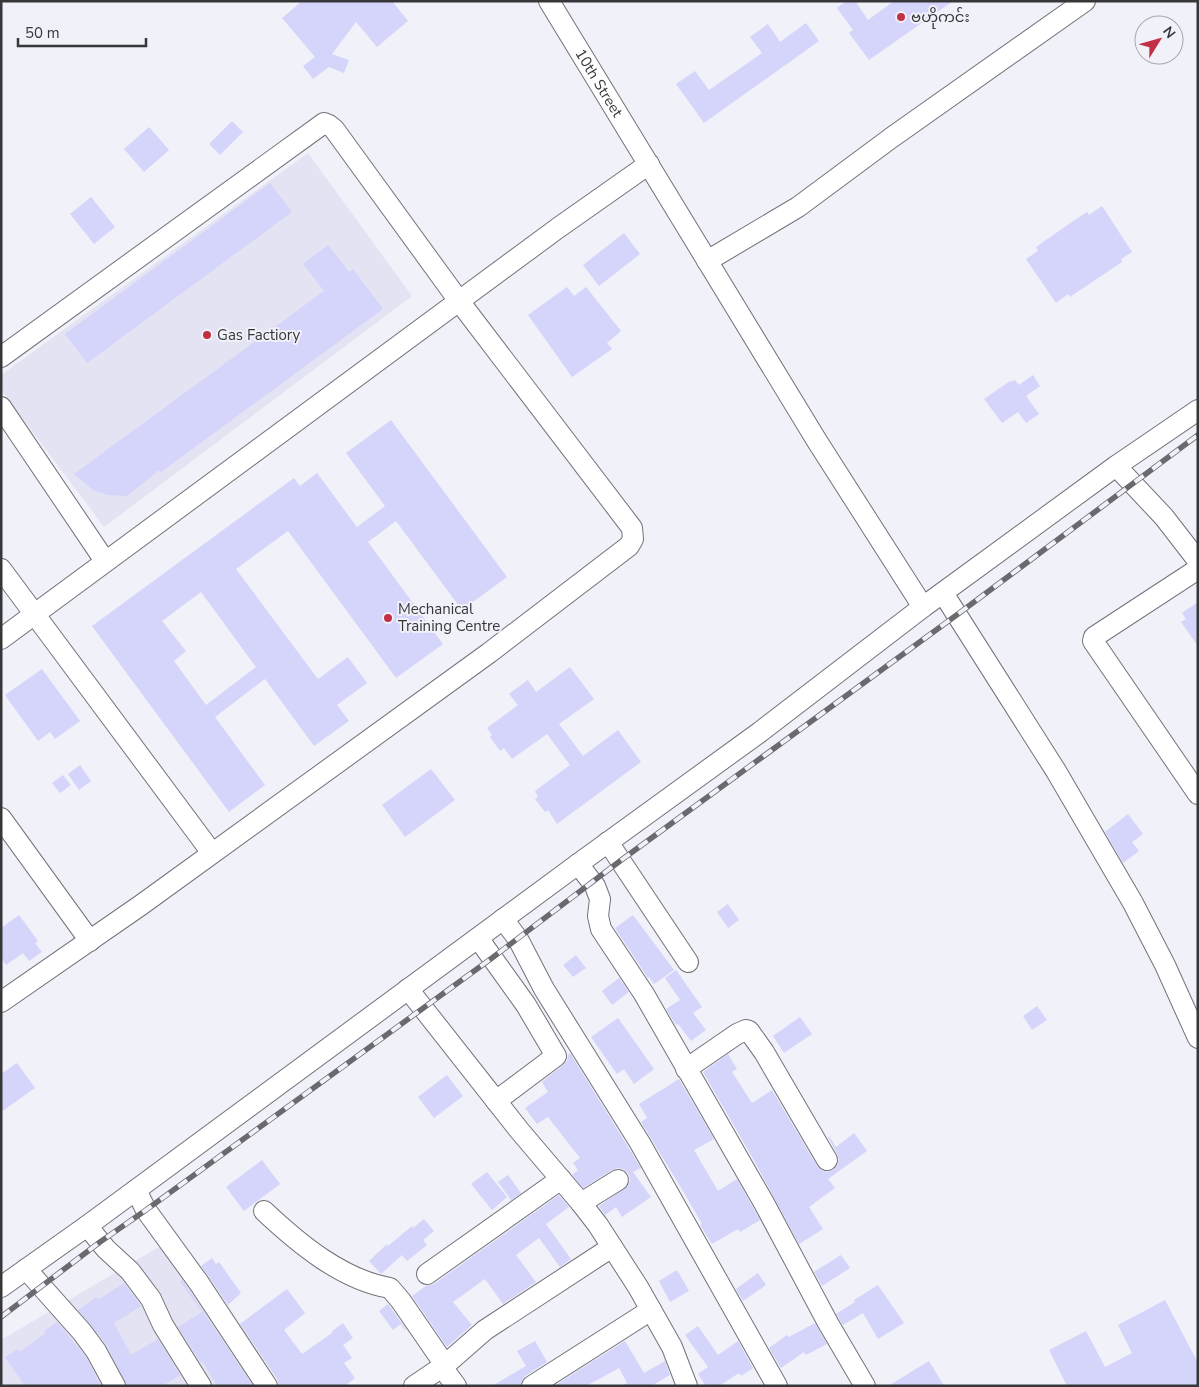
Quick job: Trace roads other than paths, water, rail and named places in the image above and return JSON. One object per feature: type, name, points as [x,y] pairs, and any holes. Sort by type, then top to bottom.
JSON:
[{"type":"street","name":"10th Street","points":[[549,1],[838,474],[922,607]]},
{"type":"street","points":[[707,261],[798,207],[891,138],[1085,1]]},
{"type":"street","points":[[1,357],[324,123],[334,129],[459,301],[632,528],[634,534],[629,546],[489,653],[90,941],[1,1002]]},
{"type":"street","points":[[1,639],[459,301],[650,164]]},
{"type":"street","points":[[1,407],[105,561]]},
{"type":"street","points":[[1,1287],[87,1226],[504,918],[760,732],[922,607],[1116,466],[1198,410]]},
{"type":"street","points":[[1116,466],[1164,517],[1198,561]]},
{"type":"street","points":[[1,569],[212,853]]},
{"type":"street","points":[[1198,569],[1094,638],[1094,641],[1198,794]]},
{"type":"street","points":[[943,593],[1056,771],[1133,903],[1165,964],[1198,1038]]},
{"type":"street","points":[[2,822],[90,941]]},
{"type":"street","points":[[608,842],[688,962]]},
{"type":"street","points":[[578,864],[595,886],[600,899],[598,916],[601,929],[644,994],[764,1203],[828,1323],[866,1386]]},
{"type":"street","points":[[504,918],[518,939],[544,989],[640,1143],[777,1386]]},
{"type":"street","points":[[478,938],[526,1005],[556,1056]]},
{"type":"street","points":[[408,989],[496,1101],[582,1203],[612,1247],[672,1347],[682,1384]]},
{"type":"street","points":[[686,1069],[737,1034],[746,1030],[749,1031],[764,1052],[827,1160]]},
{"type":"street","points":[[496,1101],[578,1042]]},
{"type":"street","points":[[427,1274],[561,1179]]},
{"type":"street","points":[[582,1203],[618,1180]]},
{"type":"street","points":[[136,1190],[146,1210],[200,1282],[267,1386]]},
{"type":"street","points":[[264,1211],[310,1252],[363,1280],[377,1286],[390,1288],[401,1301],[456,1386]]},
{"type":"street","points":[[87,1226],[106,1249],[130,1271],[151,1299],[163,1326],[201,1386]]},
{"type":"street","points":[[414,1386],[444,1366],[485,1330],[612,1247]]},
{"type":"street","points":[[26,1269],[82,1332],[96,1351],[116,1386]]},
{"type":"street","points":[[532,1386],[651,1310]]},
{"type":"railway","points":[[1,1317],[100,1242],[492,958],[620,861],[958,614],[1198,435]]},
{"type":"place","name":"ဗဟိုကင်း","points":[[901,17]]},
{"type":"place","name":"Gas Factiory","points":[[207,335]]},
{"type":"place","name":"Mechanical Training Centre","points":[[388,618]]}]
